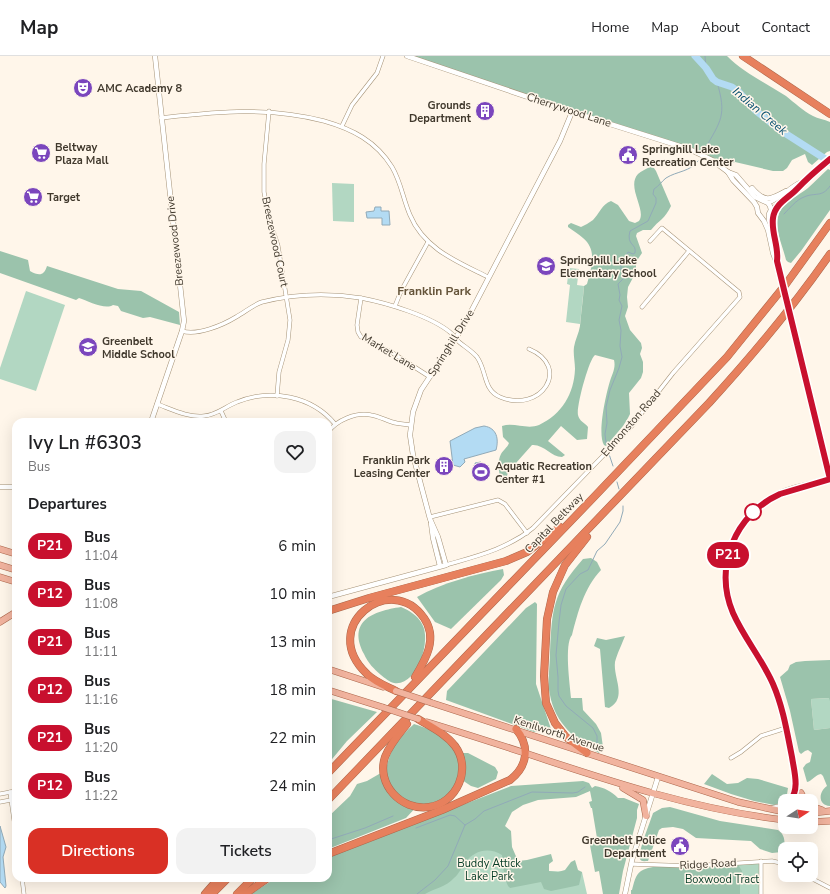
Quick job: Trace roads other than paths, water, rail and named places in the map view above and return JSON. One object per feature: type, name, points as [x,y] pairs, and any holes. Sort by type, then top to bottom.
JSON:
[{"type":"highway","points":[[743,56],[830,114]]},
{"type":"highway","name":"Capital Beltway","points":[[332,769],[727,357],[786,284],[830,223]]},
{"type":"highway","points":[[332,796],[620,497],[740,370],[777,326],[830,254]]},
{"type":"highway","points":[[587,753],[572,742],[561,731],[552,717],[546,703],[544,676],[548,610],[556,583],[565,565],[620,497]]},
{"type":"highway","points":[[332,610],[369,598],[494,565],[518,556],[542,542],[593,498]]},
{"type":"highway","points":[[396,691],[376,681],[367,674],[357,662],[352,651],[351,636],[355,621],[365,609],[379,602],[394,600],[408,604],[421,614],[429,627],[430,642],[428,652],[424,663],[409,688]]},
{"type":"highway","points":[[418,719],[450,740],[460,754],[462,765],[460,782],[450,797],[437,805],[424,808],[409,806],[395,796],[386,782],[384,766],[388,751],[396,738],[436,688]]},
{"type":"highway","points":[[332,852],[442,810],[505,783],[518,772],[526,753],[523,738],[516,729]]},
{"type":"highway","points":[[205,894],[216,882]]},
{"type":"highway","points":[[212,894],[224,882]]},
{"type":"highway","points":[[237,894],[249,882]]},
{"type":"highway","points":[[245,894],[262,882]]},
{"type":"main road","points":[[0,549],[12,553]]},
{"type":"main road","points":[[0,565],[12,569]]},
{"type":"main road","points":[[0,577],[12,581]]},
{"type":"main road","points":[[0,622],[12,614]]},
{"type":"main road","name":"Kenilworth Avenue","points":[[332,670],[516,729],[658,777],[738,802],[778,811]]},
{"type":"main road","points":[[332,691],[526,753],[611,782],[744,814],[778,819]]},
{"type":"main road","points":[[611,782],[642,798],[645,804],[646,816]]},
{"type":"main road","points":[[818,808],[829,811]]},
{"type":"main road","points":[[818,812],[829,811]]},
{"type":"main road","points":[[818,822],[830,821]]},
{"type":"street","name":"Breezewood Drive","points":[[152,418],[182,331],[184,321],[155,56]]},
{"type":"street","points":[[342,126],[352,105],[377,73],[384,56]]},
{"type":"street","name":"Cherrywood Lane","points":[[407,56],[572,112],[689,149],[712,160],[728,172],[736,175],[755,197],[766,203]]},
{"type":"street","points":[[161,118],[236,111],[269,111],[299,115],[342,126],[365,138],[386,158],[397,177],[410,217],[418,231],[428,242],[447,256],[488,277]]},
{"type":"street","name":"Breezewood Court","points":[[269,111],[264,164],[264,192],[269,218],[278,246],[289,311],[289,333],[280,366],[276,396]]},
{"type":"street","name":"Springhill Drive","points":[[440,566],[430,518],[412,451],[411,425],[417,401],[430,377],[462,327],[560,141],[572,112]]},
{"type":"street","points":[[762,216],[765,216],[770,212],[798,188],[802,182],[830,159]]},
{"type":"street","name":"Cherrywood Lane","points":[[728,172],[733,180],[749,196],[757,207]]},
{"type":"street","points":[[801,793],[794,771],[786,728],[778,697],[771,678],[737,621],[731,608],[725,580],[727,560],[732,540],[740,526],[761,504],[785,491],[830,480],[780,272],[767,227],[762,216],[758,213],[757,207],[760,204],[774,201],[796,184],[802,182]]},
{"type":"street","points":[[743,183],[750,186],[760,196],[766,199],[773,198],[786,191]]},
{"type":"street","points":[[775,241],[773,222],[774,213],[779,204],[785,198]]},
{"type":"street","points":[[766,203],[770,212],[770,226],[778,252],[777,261]]},
{"type":"street","name":"Edmonston Road","points":[[332,596],[499,550],[515,542],[539,523],[630,428],[673,373],[740,297],[739,292],[662,228],[650,241]]},
{"type":"street","points":[[396,306],[401,292],[428,242]]},
{"type":"street","points":[[642,307],[689,251]]},
{"type":"street","points":[[182,331],[190,332],[212,328],[230,321],[259,304],[286,298],[320,295],[361,298],[396,306],[434,323],[451,333],[458,342],[476,355],[484,369],[487,386],[492,392],[499,397],[510,400],[525,400],[534,398],[543,391],[548,382],[549,371],[546,361],[541,355],[529,348]]},
{"type":"street","name":"Market Lane","points":[[361,298],[357,325],[358,332],[361,337],[391,352],[430,377]]},
{"type":"street","points":[[157,404],[190,415],[209,416],[244,399],[262,396],[276,396],[294,398],[310,404],[329,418]]},
{"type":"street","points":[[221,411],[224,418]]},
{"type":"street","points":[[332,427],[335,424],[354,416],[369,414],[392,422],[411,425]]},
{"type":"street","points":[[332,421],[335,424]]},
{"type":"street","points":[[0,487],[12,487]]},
{"type":"street","points":[[430,518],[498,500],[504,504],[527,533]]},
{"type":"street","name":"Springhill Drive","points":[[430,518],[438,537],[446,565]]},
{"type":"street","points":[[731,758],[761,736],[786,728]]},
{"type":"street","points":[[794,771],[794,794]]},
{"type":"street","points":[[625,894],[631,864],[658,777]]},
{"type":"street","points":[[0,794],[10,792],[12,807]]},
{"type":"street","points":[[0,802],[11,800]]},
{"type":"street","points":[[764,808],[778,807]]},
{"type":"street","name":"Ridge Road","points":[[631,864],[655,866],[700,866],[772,860],[778,862]]},
{"type":"street","points":[[761,861],[761,894]]},
{"type":"street","points":[[22,882],[24,894]]},
{"type":"street","points":[[818,882],[830,888]]},
{"type":"water","points":[[375,207],[381,207],[381,211],[389,211],[390,225],[382,225],[382,218],[367,218],[366,212],[374,211]]},
{"type":"water","points":[[484,426],[492,429],[496,435],[496,450],[464,459],[465,462],[460,467],[453,465],[450,441],[475,428]]},
{"type":"water","name":"Aquatic Recreation Center #1","points":[[481,462],[482,467],[487,466],[489,475],[475,479],[472,469],[476,468],[475,463]]},
{"type":"water","points":[[0,826],[6,847],[3,857],[5,888],[0,882]]},
{"type":"waterway","name":"Indian Creek","points":[[695,56],[706,68],[713,79],[717,82],[732,87],[739,92],[755,110],[780,130],[830,162]]},
{"type":"waterway","name":"Indian Creek","points":[[705,56],[706,68]]},
{"type":"waterway","points":[[705,149],[721,117],[722,103],[717,82]]},
{"type":"waterway","points":[[606,443],[606,407],[610,390],[622,357],[619,320],[622,306],[619,300],[620,295],[618,284],[624,278],[621,265],[626,261],[628,252],[633,254],[635,253],[634,247],[629,239],[630,231],[648,221],[656,203],[656,198],[653,194],[654,189],[666,178],[695,165],[698,161]]},
{"type":"waterway","points":[[784,214],[801,198],[824,192],[830,186]]},
{"type":"waterway","points":[[609,454],[613,466]]},
{"type":"waterway","points":[[617,482],[619,489]]},
{"type":"waterway","points":[[597,749],[597,736],[593,728],[566,706],[559,696],[556,655],[559,622],[561,605],[566,589],[580,574],[588,570],[597,551],[605,544],[620,522],[623,506]]},
{"type":"waterway","points":[[417,894],[435,880],[448,866],[465,825],[484,811],[532,792],[573,793],[578,792],[585,787]]},
{"type":"waterway","points":[[416,828],[450,815],[455,816],[465,825]]},
{"type":"waterway","points":[[332,839],[365,828],[393,816]]},
{"type":"place","name":"AMC Academy 8","points":[[83,88]]},
{"type":"place","name":"Grounds Department","points":[[485,111]]},
{"type":"place","name":"Beltway Plaza Mall","points":[[41,153]]},
{"type":"place","name":"Springhill Lake Recreation Center","points":[[628,155]]},
{"type":"place","name":"Target","points":[[33,197]]},
{"type":"place","name":"Springhill Lake Elementary School","points":[[546,266]]},
{"type":"place","name":"Greenbelt Middle School","points":[[88,347]]},
{"type":"place","name":"Franklin Park Leasing Center","points":[[444,466]]},
{"type":"place","name":"Aquatic Recreation Center #1","points":[[481,472]]},
{"type":"place","name":"Greenbelt Police Department","points":[[680,846]]},
{"type":"district","name":"Franklin Park","points":[[434,291]]},
{"type":"park label","name":"Buddy Attick Lake Park","points":[[489,869]]},
{"type":"park label","name":"Boxwood Tract","points":[[722,879]]}]
